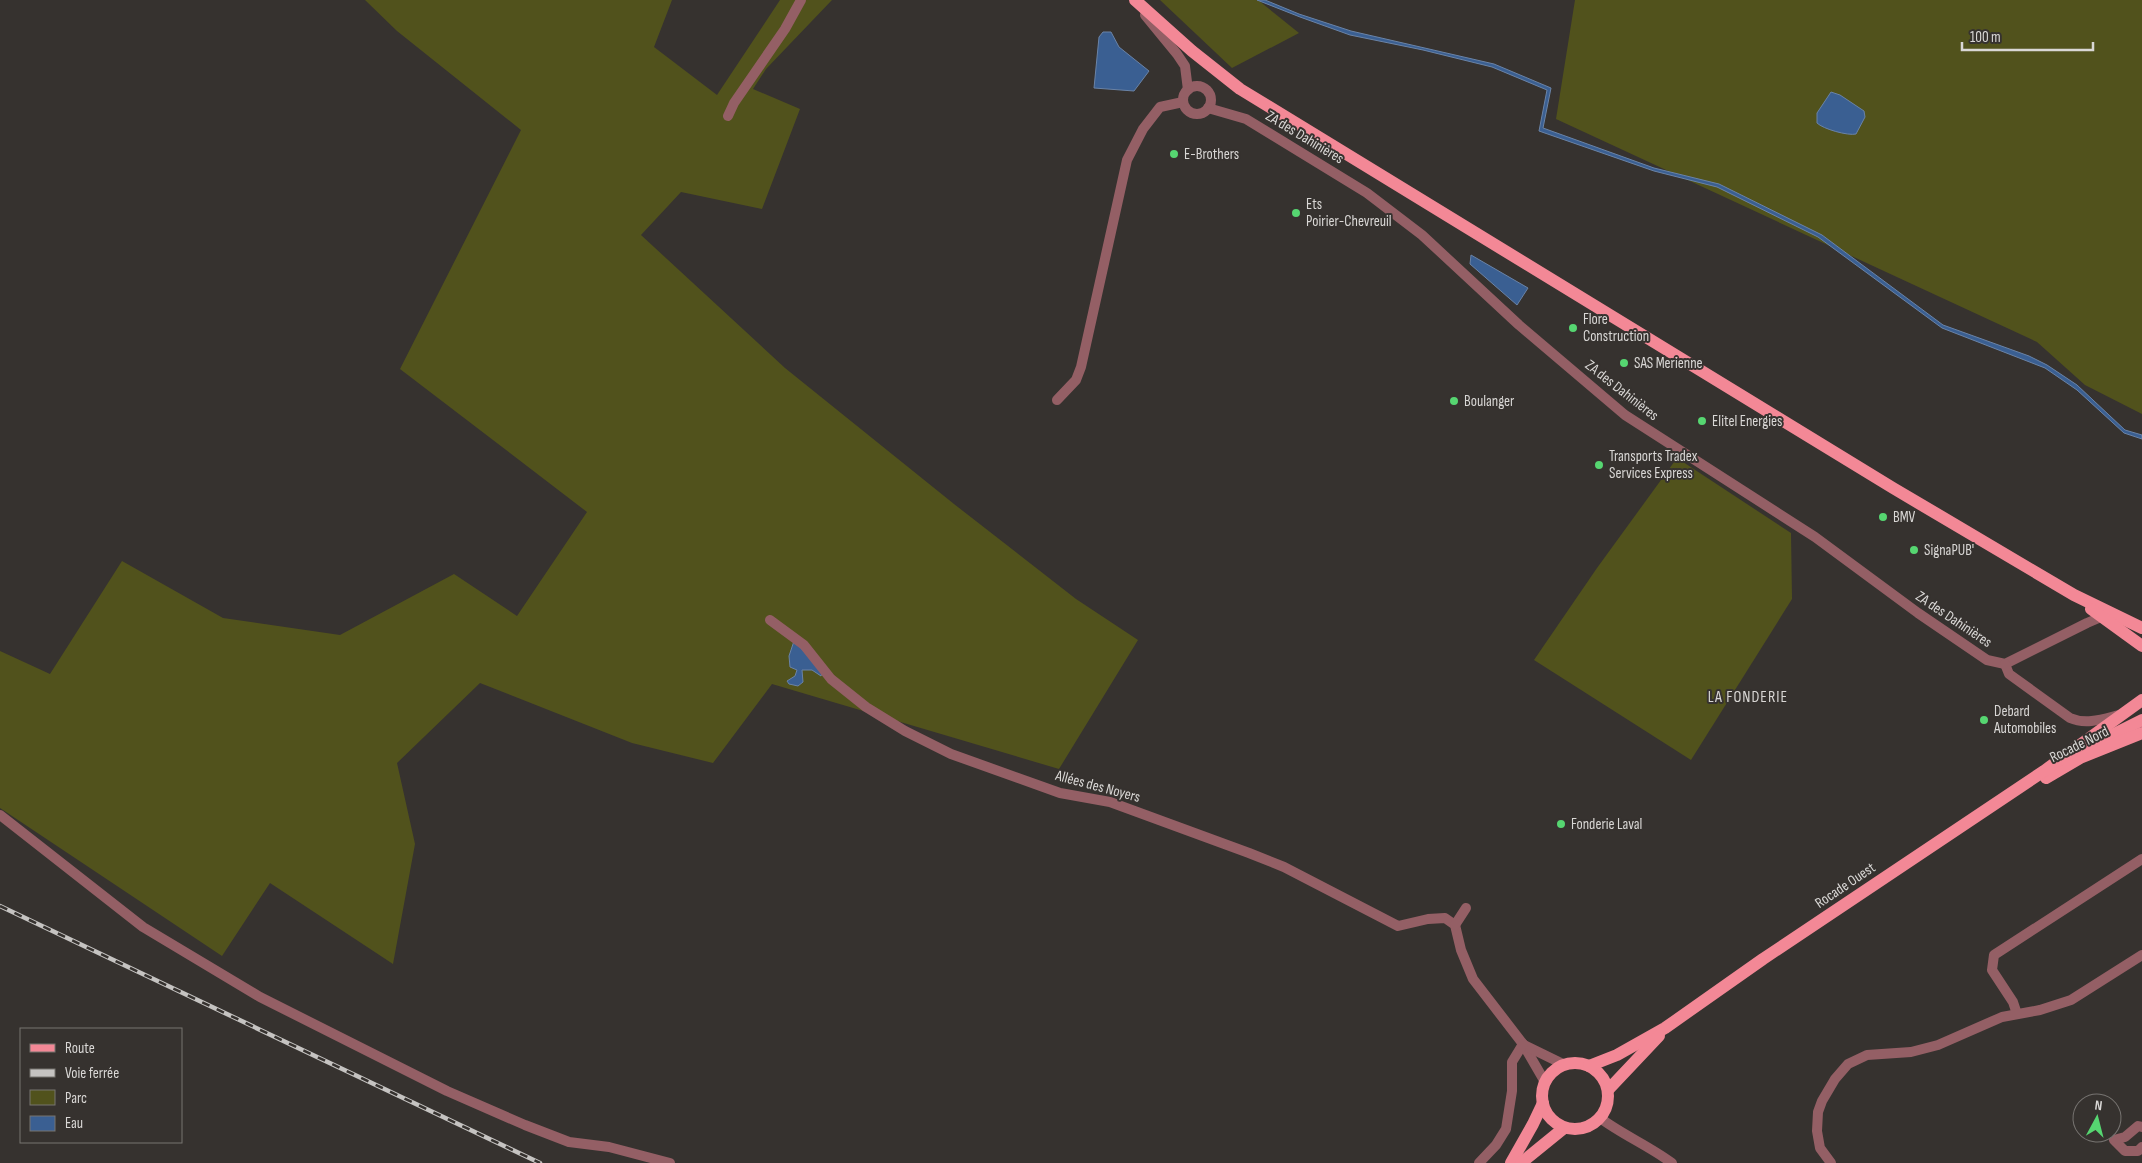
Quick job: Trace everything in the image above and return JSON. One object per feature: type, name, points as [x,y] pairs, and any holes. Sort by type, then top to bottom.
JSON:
[{"type":"main road","points":[[1134,0],[1192,51],[1240,89],[2074,595],[2142,628]]},
{"type":"main road","points":[[2074,595],[2101,618],[2142,646]]},
{"type":"main road","name":"Rocade Ouest","points":[[1589,1066],[1617,1055],[1665,1028],[1764,959],[2044,771],[2142,700]]},
{"type":"main road","name":"Rocade Ouest","points":[[2044,771],[2142,720]]},
{"type":"main road","name":"Rocade Nord","points":[[2029,781],[2048,778],[2080,758],[2142,733]]},
{"type":"main road","name":"Rocade Ouest","points":[[1608,1090],[1665,1028]]},
{"type":"main road","points":[[1581,1063],[1589,1066],[1598,1072],[1608,1090],[1606,1110],[1600,1118],[1584,1128],[1564,1128],[1551,1118],[1543,1103],[1542,1092],[1545,1082],[1550,1074],[1565,1065],[1581,1063]]},
{"type":"main road","points":[[1511,1163],[1543,1103]]},
{"type":"main road","points":[[1521,1163],[1564,1128]]},
{"type":"street","points":[[728,116],[734,103],[785,29],[800,0]]},
{"type":"street","points":[[1134,0],[1177,54],[1184,66],[1188,90]]},
{"type":"street","points":[[1200,87],[1208,92],[1210,100],[1208,108],[1200,114],[1191,113],[1187,110],[1183,102],[1188,90],[1200,87]]},
{"type":"street","points":[[1057,400],[1076,380],[1081,366],[1128,160],[1151,117],[1165,104],[1183,102]]},
{"type":"street","name":"ZA des Dahinières","points":[[1208,108],[1246,119],[1367,193],[1422,235],[1519,325],[1625,415],[1815,537],[1918,614],[1987,660],[2006,664]]},
{"type":"street","points":[[2101,618],[2087,622],[2006,664],[2009,674],[2070,718],[2079,722],[2100,720],[2123,714]]},
{"type":"street","name":"Allées des Noyers","points":[[770,620],[804,645],[831,679],[866,707],[905,731],[951,754],[1060,793],[1110,802],[1249,853],[1284,867],[1398,926],[1428,919],[1445,918],[1455,925]]},
{"type":"street","points":[[0,814],[143,927],[268,1001],[446,1091],[525,1125],[569,1142],[609,1147],[670,1163]]},
{"type":"street","points":[[2017,1014],[2013,1002],[1992,970],[1994,956],[2142,859]]},
{"type":"street","points":[[1466,908],[1455,925],[1461,950],[1473,979],[1523,1044],[1545,1082]]},
{"type":"street","points":[[1831,1163],[1820,1148],[1817,1131],[1818,1112],[1835,1078],[1848,1064],[1867,1055],[1911,1052],[1938,1044],[2002,1017],[2040,1010],[2071,1000],[2142,955]]},
{"type":"street","points":[[1523,1044],[1565,1065]]},
{"type":"street","points":[[1479,1163],[1496,1145],[1506,1129],[1512,1090],[1512,1062],[1523,1044]]},
{"type":"street","points":[[1600,1118],[1623,1135],[1654,1150],[1672,1163]]},
{"type":"street","points":[[2142,1127],[2138,1126],[2125,1137],[2114,1140],[2125,1151],[2138,1151],[2142,1147]]},
{"type":"green space","points":[[365,0],[672,0],[654,47],[717,95],[780,0],[832,0],[766,69],[753,89],[800,109],[762,209],[681,192],[641,235],[785,368],[1076,599],[1138,640],[1059,769],[772,684],[713,763],[632,743],[480,683],[397,763],[415,844],[393,964],[270,883],[222,956],[0,808],[0,651],[50,674],[122,561],[223,618],[340,635],[454,574],[517,616],[587,512],[400,369],[521,130],[397,31]]},
{"type":"green space","points":[[1160,0],[1258,0],[1299,33],[1232,68]]},
{"type":"green space","points":[[1575,0],[2142,0],[2142,414],[2085,385],[2037,342],[1556,119]]},
{"type":"green space","points":[[1677,458],[1791,533],[1792,599],[1691,760],[1534,660],[1597,568]]},
{"type":"water","points":[[1257,0],[1265,0],[1299,14],[1351,31],[1494,64],[1551,88],[1543,128],[1654,168],[1719,184],[1822,235],[1943,325],[2029,356],[2047,365],[2077,385],[2125,430],[2142,435],[2142,439],[2124,433],[2077,390],[2045,368],[1942,328],[1818,237],[1717,187],[1654,171],[1539,131],[1547,90],[1492,67],[1350,35]]},
{"type":"water","points":[[1103,32],[1111,32],[1119,47],[1149,71],[1134,91],[1094,88],[1099,37]]},
{"type":"water","points":[[1831,92],[1840,95],[1864,111],[1865,117],[1856,134],[1836,132],[1824,128],[1817,123],[1817,113]]},
{"type":"water","points":[[1471,255],[1528,288],[1517,305],[1470,264]]},
{"type":"water","points":[[794,641],[823,671],[821,676],[812,670],[802,670],[803,682],[798,686],[789,684],[787,681],[795,676],[797,670],[790,667],[789,656]]},
{"type":"railway","points":[[0,906],[540,1163]]},
{"type":"place","name":"E-Brothers","points":[[1174,154]]},
{"type":"place","name":"Ets Poirier-Chevreuil","points":[[1296,213]]},
{"type":"place","name":"Flore Construction","points":[[1573,328]]},
{"type":"place","name":"SAS Merienne","points":[[1624,363]]},
{"type":"place","name":"Boulanger","points":[[1454,401]]},
{"type":"place","name":"Elitel Energies","points":[[1702,421]]},
{"type":"place","name":"Transports Tradex Services Express","points":[[1599,465]]},
{"type":"place","name":"BMV","points":[[1883,517]]},
{"type":"place","name":"SignaPUB'","points":[[1914,550]]},
{"type":"place","name":"Debard Automobiles","points":[[1984,720]]},
{"type":"place","name":"Fonderie Laval","points":[[1561,824]]},
{"type":"district","name":"LA FONDERIE","points":[[1748,696]]}]
